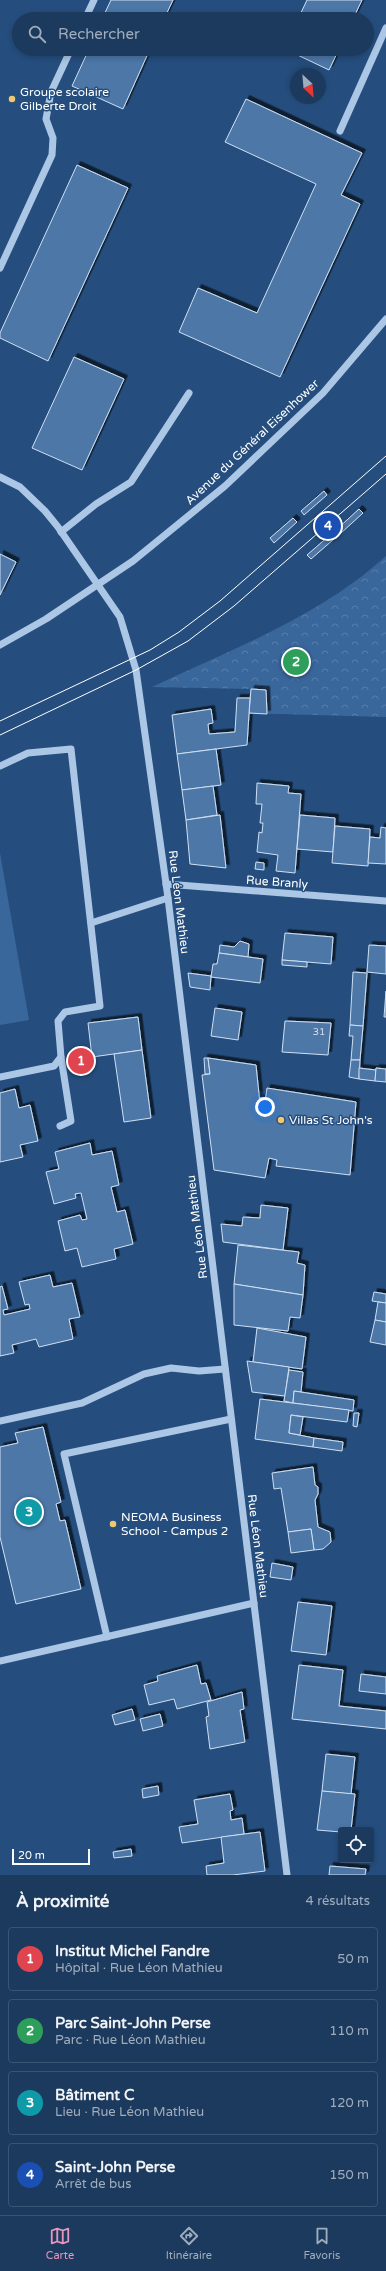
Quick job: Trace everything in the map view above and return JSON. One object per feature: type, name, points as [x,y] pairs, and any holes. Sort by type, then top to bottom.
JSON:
[{"type":"street","points":[[88,12],[94,0]]},
{"type":"street","points":[[374,55],[386,28]]},
{"type":"street","points":[[0,268],[52,154],[53,138],[46,119],[51,92],[68,56]]},
{"type":"street","points":[[340,131],[373,56]]},
{"type":"street","name":"Avenue du Général Eisenhower","points":[[0,644],[46,619],[151,548],[225,486],[322,393],[386,319]]},
{"type":"street","points":[[62,532],[96,504],[131,482],[189,393]]},
{"type":"street","name":"Rue Léon Mathieu","points":[[0,477],[20,487],[45,511],[62,532],[120,618],[136,670],[168,898],[287,1875]]},
{"type":"street","points":[[0,766],[28,753],[71,749],[100,1006],[64,1012],[58,1021],[61,1057],[71,1121],[60,1126]]},
{"type":"street","name":"Rue Branly","points":[[166,884],[386,901]]},
{"type":"street","points":[[91,923],[168,898]]},
{"type":"street","points":[[0,1077],[54,1066],[61,1057]]},
{"type":"street","points":[[0,1421],[82,1403],[144,1374],[171,1368],[199,1371],[225,1369]]},
{"type":"street","points":[[107,1636],[64,1454],[231,1419]]},
{"type":"street","points":[[0,1661],[254,1603]]},
{"type":"green space","points":[[386,556],[386,717],[249,713],[250,689],[152,687],[244,645],[304,614],[360,578]]},
{"type":"green space","points":[[0,853],[29,1020],[0,1025]]},
{"type":"building","points":[[111,0],[173,0],[167,12],[105,12]]},
{"type":"building","points":[[307,0],[362,0],[356,12],[301,12]]},
{"type":"building","points":[[86,56],[147,56],[123,109],[72,86]]},
{"type":"building","points":[[300,56],[336,56],[329,70]]},
{"type":"building","points":[[246,99],[362,153],[341,195],[360,204],[280,377],[179,332],[198,288],[257,313],[316,184],[225,142]]},
{"type":"building","points":[[77,165],[128,188],[48,361],[0,338],[0,333]]},
{"type":"building","points":[[74,357],[124,379],[82,470],[32,448]]},
{"type":"building","points":[[324,491],[327,495],[304,515],[301,511]]},
{"type":"building","points":[[359,509],[363,513],[340,534],[336,530]]},
{"type":"building","points":[[293,518],[297,522],[274,543],[270,538]]},
{"type":"building","points":[[330,535],[334,539],[311,559],[307,555]]},
{"type":"building","points":[[0,554],[16,562],[0,595]]},
{"type":"building","points":[[251,689],[266,690],[267,714],[249,713]]},
{"type":"building","points":[[237,698],[250,698],[247,745],[177,754],[172,715],[211,709],[213,723],[208,724],[209,734],[235,732]]},
{"type":"building","points":[[216,749],[221,785],[182,790],[177,754]]},
{"type":"building","points":[[257,783],[289,786],[288,793],[301,794],[295,873],[276,871],[278,855],[257,852],[259,832],[262,833],[263,823],[260,823],[262,804],[256,804]]},
{"type":"building","points":[[213,786],[217,815],[186,820],[182,790]]},
{"type":"building","points":[[220,815],[226,868],[190,864],[186,820]]},
{"type":"building","points":[[300,815],[335,818],[333,852],[297,849]]},
{"type":"building","points":[[335,826],[370,829],[368,866],[332,863]]},
{"type":"building","points":[[381,827],[386,828],[386,864],[368,863],[370,837],[380,838]]},
{"type":"building","points":[[256,862],[264,863],[264,870],[255,869]]},
{"type":"building","points":[[285,933],[333,937],[331,964],[282,960]]},
{"type":"building","points":[[240,941],[249,944],[248,957],[219,953],[220,945],[234,947]]},
{"type":"building","points":[[369,945],[386,946],[386,974],[367,972]]},
{"type":"building","points":[[219,953],[263,959],[260,983],[211,977],[213,964],[217,964]]},
{"type":"building","points":[[282,960],[307,962],[307,967],[282,965]]},
{"type":"building","points":[[353,972],[367,973],[363,1026],[350,1025]]},
{"type":"building","points":[[188,973],[211,976],[210,990],[190,987]]},
{"type":"building","points":[[386,991],[386,1017],[384,1017]]},
{"type":"building","points":[[215,1008],[242,1012],[238,1040],[211,1036]]},
{"type":"building","points":[[138,1017],[142,1050],[92,1057],[88,1023]]},
{"type":"building","points":[[285,1021],[331,1023],[328,1055],[282,1052]]},
{"type":"building","points":[[350,1025],[363,1026],[360,1060],[351,1060],[353,1036],[349,1036]]},
{"type":"building","points":[[142,1050],[151,1118],[124,1122],[114,1054]]},
{"type":"building","points":[[204,1058],[208,1058],[210,1074],[205,1074]]},
{"type":"building","name":"Villas St John's","points":[[208,1058],[256,1065],[260,1104],[265,1103],[267,1088],[356,1102],[350,1175],[276,1166],[277,1160],[269,1158],[265,1178],[214,1170],[202,1075],[210,1074]]},
{"type":"building","points":[[351,1060],[360,1060],[359,1079],[349,1077]]},
{"type":"building","points":[[359,1068],[376,1070],[375,1081],[359,1079]]},
{"type":"building","points":[[376,1068],[386,1069],[386,1082],[375,1081]]},
{"type":"building","points":[[15,1089],[19,1108],[30,1105],[38,1141],[20,1145],[23,1157],[0,1162],[0,1093]]},
{"type":"building","points":[[260,1098],[266,1098],[265,1103],[260,1104]]},
{"type":"building","points":[[90,1143],[92,1155],[112,1151],[119,1185],[111,1187],[117,1212],[125,1210],[133,1244],[114,1249],[116,1259],[82,1267],[77,1248],[65,1251],[58,1221],[80,1215],[82,1220],[87,1219],[81,1193],[75,1194],[76,1198],[54,1204],[46,1172],[59,1169],[55,1152]]},
{"type":"building","points":[[261,1205],[288,1208],[283,1250],[223,1242],[221,1224],[242,1226],[243,1217],[260,1218]]},
{"type":"building","points":[[238,1245],[299,1252],[297,1263],[305,1265],[303,1295],[234,1284]]},
{"type":"building","points":[[50,1275],[53,1287],[72,1283],[80,1317],[69,1319],[73,1339],[39,1347],[36,1339],[12,1345],[14,1353],[0,1356],[0,1287],[2,1286],[8,1309],[3,1310],[4,1315],[30,1309],[29,1304],[25,1305],[19,1282]]},
{"type":"building","points":[[234,1284],[303,1295],[300,1318],[290,1317],[288,1331],[234,1325]]},
{"type":"building","points":[[374,1292],[386,1294],[386,1303],[372,1301]]},
{"type":"building","points":[[378,1302],[386,1303],[386,1322],[375,1320]]},
{"type":"building","points":[[375,1320],[386,1322],[386,1345],[370,1342]]},
{"type":"building","points":[[257,1328],[306,1337],[302,1369],[253,1362]]},
{"type":"building","points":[[247,1361],[289,1367],[285,1396],[252,1392]]},
{"type":"building","points":[[289,1370],[303,1372],[301,1392],[294,1391],[293,1403],[284,1401]]},
{"type":"building","points":[[294,1391],[354,1400],[353,1411],[293,1403]]},
{"type":"building","points":[[260,1399],[349,1410],[347,1422],[291,1415],[289,1433],[314,1438],[313,1447],[255,1439]]},
{"type":"building","points":[[354,1413],[359,1413],[357,1427],[353,1426]]},
{"type":"building","points":[[291,1415],[303,1417],[300,1435],[289,1433]]},
{"type":"building","points":[[43,1427],[61,1502],[56,1504],[60,1521],[65,1520],[81,1589],[16,1604],[0,1537],[0,1447],[18,1443],[15,1433]]},
{"type":"building","points":[[314,1438],[343,1442],[342,1451],[313,1447]]},
{"type":"building","points":[[313,1467],[315,1485],[318,1487],[318,1494],[315,1500],[318,1527],[330,1532],[331,1542],[323,1549],[314,1550],[311,1529],[288,1532],[281,1488],[274,1489],[272,1473]]},
{"type":"building","points":[[311,1529],[314,1550],[291,1553],[288,1532]]},
{"type":"building","points":[[272,1563],[293,1567],[291,1580],[270,1577]]},
{"type":"building","points":[[298,1602],[332,1606],[326,1655],[291,1651]]},
{"type":"building","points":[[197,1665],[201,1684],[206,1683],[211,1700],[177,1709],[174,1699],[149,1705],[144,1685],[158,1681],[157,1676]]},
{"type":"building","points":[[299,1665],[343,1670],[339,1706],[386,1711],[386,1729],[292,1719]]},
{"type":"building","points":[[361,1674],[386,1677],[386,1694],[359,1691]]},
{"type":"building","points":[[242,1692],[244,1709],[240,1710],[245,1742],[210,1749],[206,1717],[209,1716],[207,1702]]},
{"type":"building","points":[[132,1709],[135,1720],[115,1725],[112,1715]]},
{"type":"building","points":[[160,1714],[163,1726],[143,1731],[140,1719]]},
{"type":"building","points":[[326,1754],[355,1757],[351,1794],[322,1791]]},
{"type":"building","points":[[158,1786],[159,1795],[143,1798],[142,1789]]},
{"type":"building","points":[[322,1791],[355,1794],[351,1827],[338,1827],[338,1832],[317,1830]]},
{"type":"building","points":[[230,1794],[233,1810],[230,1811],[231,1820],[242,1818],[244,1834],[182,1843],[179,1827],[198,1824],[194,1800]]},
{"type":"building","points":[[260,1832],[265,1871],[233,1875],[207,1875],[206,1866],[224,1863],[221,1837]]},
{"type":"building","points":[[131,1849],[132,1856],[114,1858],[113,1852]]},
{"type":"building","points":[[330,1866],[366,1869],[365,1875],[329,1875]]},
{"type":"tram line","points":[[0,721],[150,650],[179,632],[220,601],[386,456]]},
{"type":"tram line","points":[[0,735],[136,670],[188,641],[234,606],[386,474]]},
{"type":"place","name":"Groupe scolaire Gilberte Droit","points":[[12,99]]},
{"type":"place","name":"Saint-John Perse","points":[[328,526]]},
{"type":"place","name":"Parc Saint-John Perse","points":[[296,662]]},
{"type":"place","name":"Institut Michel Fandre","points":[[81,1061]]},
{"type":"place","name":"Villas St John's","points":[[281,1120]]},
{"type":"place","name":"Bâtiment C","points":[[29,1512]]},
{"type":"place","name":"NEOMA Business School - Campus 2","points":[[113,1524]]}]
